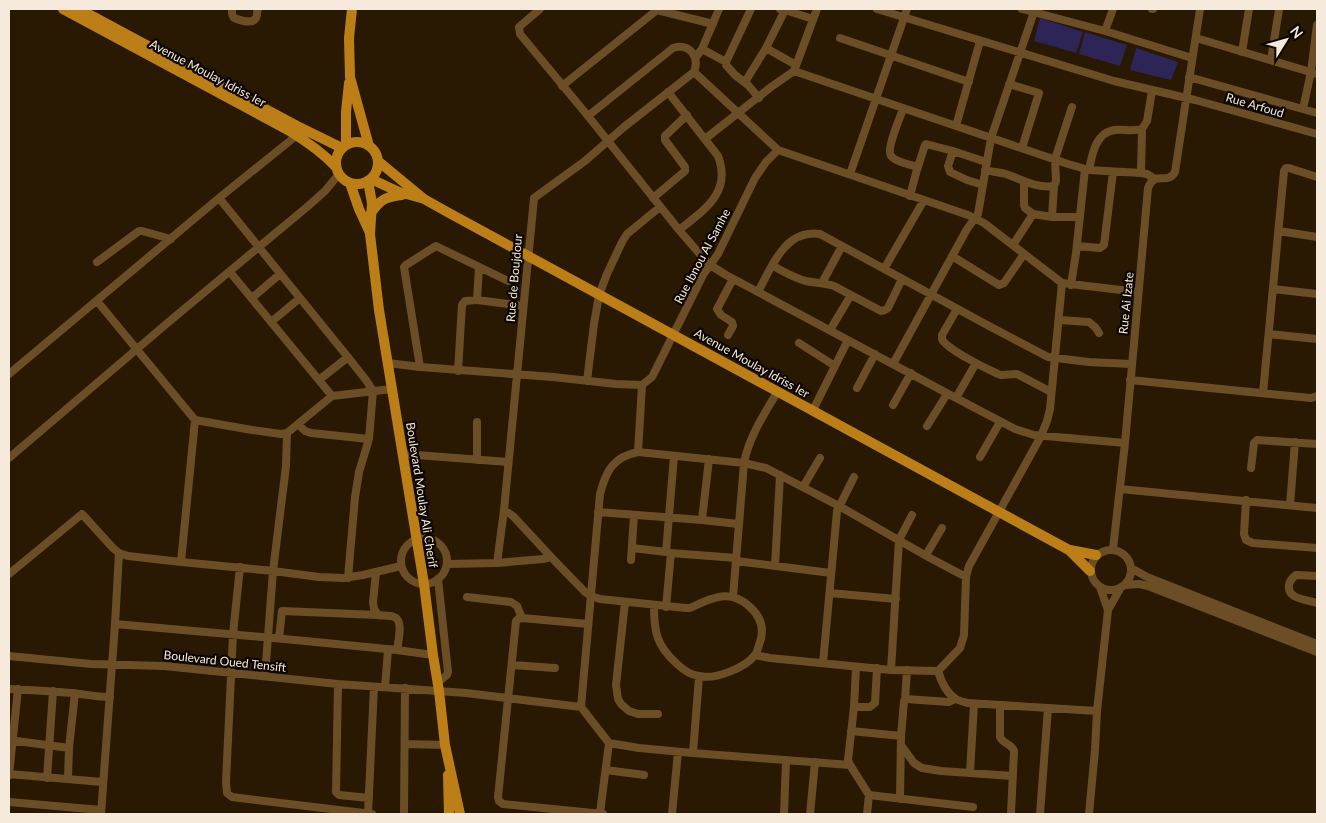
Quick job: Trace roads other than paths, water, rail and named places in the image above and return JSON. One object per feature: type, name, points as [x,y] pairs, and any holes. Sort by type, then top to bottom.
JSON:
[{"type":"main road","name":"Avenue Moulay Idriss Ier","points":[[63,9],[296,136],[322,153],[338,171]]},
{"type":"main road","name":"Avenue Moulay Idriss Ier","points":[[80,9],[297,126],[344,147]]},
{"type":"main road","points":[[344,147],[350,77],[349,38],[352,9]]},
{"type":"main road","points":[[350,77],[369,146]]},
{"type":"main road","points":[[356,142],[369,146],[374,151],[378,161],[375,173],[369,180],[358,184],[350,183],[342,178],[338,171],[337,156],[344,147],[356,142]]},
{"type":"main road","points":[[378,161],[424,198]]},
{"type":"main road","points":[[369,180],[390,189],[424,198]]},
{"type":"main road","name":"Boulevard Moulay Ali Cherif","points":[[369,180],[371,195],[370,234],[379,310],[424,584],[445,745],[460,814]]},
{"type":"main road","name":"Boulevard Moulay Ali Cherif","points":[[350,183],[370,234]]},
{"type":"main road","points":[[371,213],[378,203],[386,198],[406,194]]},
{"type":"main road","name":"Avenue Moulay Idriss Ier","points":[[424,198],[1069,550]]},
{"type":"main road","points":[[1069,550],[1096,555]]},
{"type":"main road","points":[[1069,550],[1090,571]]},
{"type":"main road","name":"Boulevard Moulay Ali Cherif","points":[[448,759],[447,792],[449,814]]},
{"type":"street","points":[[232,9],[234,18],[250,22],[257,18],[258,9]]},
{"type":"street","points":[[540,9],[521,24],[519,31],[660,207],[710,265],[947,394],[1025,433],[1125,443]]},
{"type":"street","points":[[562,86],[657,9],[713,24]]},
{"type":"street","points":[[696,57],[702,49],[720,9]]},
{"type":"street","points":[[751,9],[726,62],[726,67],[745,82],[758,98]]},
{"type":"street","points":[[705,139],[795,68],[817,9]]},
{"type":"street","name":"Rue Arfoud","points":[[877,9],[1114,81],[1186,98],[1317,134]]},
{"type":"street","points":[[850,174],[907,9]]},
{"type":"street","points":[[1022,9],[1105,31],[1192,58]]},
{"type":"street","points":[[1105,31],[1113,9]]},
{"type":"street","points":[[766,48],[795,68],[903,109],[1087,169],[1142,173],[1155,179],[1170,177],[1175,172],[1200,9]]},
{"type":"street","points":[[1242,52],[1249,9]]},
{"type":"street","points":[[1271,60],[1279,9]]},
{"type":"street","points":[[745,82],[766,48],[782,10],[813,20]]},
{"type":"street","points":[[893,364],[930,294],[979,210],[991,138],[1034,11]]},
{"type":"street","points":[[1303,109],[1314,73],[1317,25]]},
{"type":"street","points":[[840,38],[969,82]]},
{"type":"street","points":[[1196,38],[1314,73]]},
{"type":"street","points":[[956,126],[980,41]]},
{"type":"street","points":[[588,116],[673,48],[681,47],[687,49],[696,57],[697,62],[694,72],[778,150],[924,200],[984,223],[1066,284],[1138,292]]},
{"type":"street","points":[[702,49],[726,62]]},
{"type":"street","name":"Rue de Boujdour","points":[[497,563],[504,510],[534,198],[561,179],[694,72]]},
{"type":"street","name":"Rue Arfoud","points":[[1189,77],[1317,113]]},
{"type":"street","points":[[1009,84],[1040,93],[1022,148]]},
{"type":"street","points":[[1142,173],[1142,129],[1147,121],[1152,91]]},
{"type":"street","points":[[668,92],[718,156],[722,172],[721,183],[714,200],[707,208],[679,230]]},
{"type":"street","points":[[1052,217],[1056,181],[1055,160],[1072,107]]},
{"type":"street","points":[[903,109],[892,139],[890,154],[898,160],[918,167]]},
{"type":"street","points":[[653,198],[685,171],[685,167],[665,140],[665,136],[687,116]]},
{"type":"street","points":[[755,655],[891,670],[938,671],[960,648],[964,635],[966,577],[969,566],[1041,436],[1047,420],[1059,320],[1066,284],[1077,246],[1087,169],[1094,148],[1106,132],[1142,129]]},
{"type":"street","points":[[9,374],[296,136]]},
{"type":"street","points":[[910,196],[926,144],[953,151],[1024,181],[1049,187],[1054,186]]},
{"type":"street","name":"Rue Ibnou Al Samhe","points":[[642,385],[652,377],[704,275],[718,254],[755,178],[766,162],[778,150]]},
{"type":"street","points":[[953,151],[948,166],[950,172],[983,185]]},
{"type":"street","points":[[1263,392],[1284,171],[1286,168],[1289,168],[1317,177]]},
{"type":"street","points":[[9,458],[307,207],[325,191],[338,171]]},
{"type":"street","points":[[1077,246],[1100,248],[1104,245],[1113,172]]},
{"type":"street","name":"Rue Ai Izate","points":[[1113,549],[1125,443],[1148,188],[1155,179]]},
{"type":"street","points":[[1024,181],[1025,208],[1034,214],[1052,217],[1080,217]]},
{"type":"street","points":[[219,198],[348,357],[373,391],[369,439],[359,472],[355,496],[348,578]]},
{"type":"street","points":[[884,269],[924,200]]},
{"type":"street","points":[[587,381],[599,295],[612,263],[624,238],[660,207]]},
{"type":"street","points":[[1012,244],[1034,214]]},
{"type":"street","points":[[97,262],[142,231],[170,239]]},
{"type":"street","points":[[1279,231],[1317,237]]},
{"type":"street","points":[[758,292],[784,247],[797,238],[808,234],[820,234],[1042,355],[1089,362],[1132,364]]},
{"type":"street","points":[[420,367],[404,268],[406,264],[436,246],[508,281]]},
{"type":"street","points":[[822,283],[842,246]]},
{"type":"street","points":[[952,256],[1000,285],[1004,283],[1024,254]]},
{"type":"street","points":[[773,266],[808,282],[834,286],[883,311],[888,308],[902,279]]},
{"type":"street","points":[[477,300],[479,267]]},
{"type":"street","points":[[230,272],[332,396]]},
{"type":"street","points":[[252,298],[280,274]]},
{"type":"street","points":[[728,335],[732,322],[721,315],[717,309],[733,279]]},
{"type":"street","points":[[1272,289],[1317,294]]},
{"type":"street","points":[[830,330],[851,295]]},
{"type":"street","points":[[271,322],[300,298]]},
{"type":"street","points":[[458,371],[462,305],[465,301],[477,300],[523,306]]},
{"type":"street","points":[[96,301],[138,349],[195,420],[280,434],[287,433],[332,396],[392,389]]},
{"type":"street","points":[[957,308],[942,335],[945,343],[953,350],[1001,375],[1014,373],[1020,375],[1051,392]]},
{"type":"street","points":[[1059,320],[1089,322],[1099,333]]},
{"type":"street","points":[[1269,334],[1317,339]]},
{"type":"street","points":[[812,410],[848,340]]},
{"type":"street","points":[[799,343],[835,366]]},
{"type":"street","points":[[857,388],[875,354]]},
{"type":"street","points":[[319,380],[348,357]]},
{"type":"street","points":[[388,363],[458,371],[642,385],[638,452]]},
{"type":"street","points":[[956,398],[976,363]]},
{"type":"street","points":[[893,405],[911,374]]},
{"type":"street","points":[[1130,380],[1311,398],[1317,396]]},
{"type":"street","points":[[733,597],[738,524],[746,452],[757,427],[778,391]]},
{"type":"street","points":[[927,426],[947,394]]},
{"type":"street","points":[[181,562],[195,420]]},
{"type":"street","points":[[477,422],[477,460]]},
{"type":"street","points":[[980,457],[1000,422]]},
{"type":"street","points":[[299,425],[310,433],[369,439]]},
{"type":"street","points":[[265,676],[274,570],[286,466],[287,433]]},
{"type":"street","points":[[1251,468],[1256,440],[1317,444]]},
{"type":"street","points":[[1290,504],[1296,442]]},
{"type":"street","points":[[850,765],[678,752],[609,743],[581,706],[598,512],[600,494],[607,471],[624,456],[638,452],[744,463],[766,468],[839,506],[966,577]]},
{"type":"street","points":[[403,454],[508,462]]},
{"type":"street","points":[[666,606],[668,518],[674,456]]},
{"type":"street","points":[[803,487],[820,458]]},
{"type":"street","points":[[702,520],[709,459]]},
{"type":"street","points":[[775,566],[780,475]]},
{"type":"street","points":[[823,663],[837,512],[854,477]]},
{"type":"street","points":[[1120,488],[1317,508]]},
{"type":"street","points":[[1246,500],[1244,534],[1246,540],[1249,542],[1317,548]]},
{"type":"street","points":[[504,510],[513,516],[585,592],[592,596],[600,600],[690,608],[718,596],[733,597],[747,604],[756,612],[762,630],[761,641],[755,655],[729,672],[708,677],[690,673],[680,667],[662,649],[655,630],[654,605]]},
{"type":"street","points":[[598,512],[738,524]]},
{"type":"street","points":[[9,574],[82,514],[109,544],[119,553],[128,556],[274,570],[319,577],[348,578],[401,566]]},
{"type":"street","points":[[631,560],[634,515]]},
{"type":"street","points":[[891,670],[900,540],[912,515]]},
{"type":"street","points":[[926,555],[942,528]]},
{"type":"street","points":[[431,538],[443,547],[446,553],[447,564],[438,580],[432,583],[416,583],[404,573],[401,566],[401,557],[409,543],[417,539],[431,538]]},
{"type":"street","points":[[632,548],[831,573]]},
{"type":"street","points":[[1089,814],[1097,711],[1108,610],[1122,587],[1129,580],[1131,568],[1126,556],[1113,549],[1096,555],[1090,571],[1095,583],[1106,590],[1113,590],[1122,587],[1139,584],[1148,586],[1317,652]]},
{"type":"street","points":[[9,802],[101,812],[119,553]]},
{"type":"street","points":[[447,564],[497,563],[551,557]]},
{"type":"street","points":[[240,567],[233,634],[227,793],[232,797],[372,814]]},
{"type":"street","points":[[1131,568],[1147,577],[1317,644]]},
{"type":"street","points":[[376,572],[374,609],[378,615]]},
{"type":"street","points":[[1317,576],[1296,575],[1291,579],[1289,586],[1290,593],[1293,596],[1317,603]]},
{"type":"street","points":[[438,580],[448,672],[448,675],[438,687]]},
{"type":"street","points":[[1100,587],[1108,610]]},
{"type":"street","points":[[830,592],[896,599]]},
{"type":"street","points":[[467,597],[511,602],[517,606],[522,618]]},
{"type":"street","points":[[625,602],[616,685],[618,699],[629,711],[638,714],[658,714]]},
{"type":"street","points":[[278,638],[282,611],[393,616],[397,618],[400,626],[392,650],[385,687]]},
{"type":"street","points":[[588,624],[522,618],[516,622],[499,802],[503,804],[602,814],[609,743]]},
{"type":"street","points":[[115,624],[278,638],[433,655]]},
{"type":"street","name":"Boulevard Oued Tensift","points":[[9,656],[62,662],[164,666],[374,687],[438,687],[509,698],[581,706]]},
{"type":"street","points":[[512,665],[555,668]]},
{"type":"street","points":[[856,666],[854,707],[848,757],[850,765],[869,795],[867,814]]},
{"type":"street","points":[[854,707],[870,707],[875,703],[877,668]]},
{"type":"street","points":[[900,799],[903,704],[905,700],[907,670]]},
{"type":"street","points":[[938,671],[946,689],[955,699],[974,704],[1097,711]]},
{"type":"street","points":[[692,753],[699,676]]},
{"type":"street","points":[[338,684],[336,792],[339,795],[369,798]]},
{"type":"street","points":[[368,814],[374,687]]},
{"type":"street","points":[[404,814],[405,688]]},
{"type":"street","points":[[9,689],[110,697]]},
{"type":"street","points":[[18,690],[11,723],[9,774],[102,782]]},
{"type":"street","points":[[47,778],[53,691]]},
{"type":"street","points":[[68,779],[75,693]]},
{"type":"street","points":[[905,700],[949,702],[955,699]]},
{"type":"street","points":[[970,773],[974,704]]},
{"type":"street","points":[[1000,706],[1000,737],[1002,741],[1014,749],[1011,814]]},
{"type":"street","points":[[1040,814],[1048,708]]},
{"type":"street","points":[[851,731],[901,741]]},
{"type":"street","points":[[10,740],[70,748]]},
{"type":"street","points":[[901,741],[910,759],[918,766],[941,771],[1013,776]]},
{"type":"street","points":[[405,744],[445,745]]},
{"type":"street","points":[[672,814],[678,752]]},
{"type":"street","points":[[784,814],[786,761]]},
{"type":"street","points":[[810,814],[815,762]]},
{"type":"street","points":[[606,770],[644,775]]},
{"type":"street","points":[[869,795],[973,807]]}]
